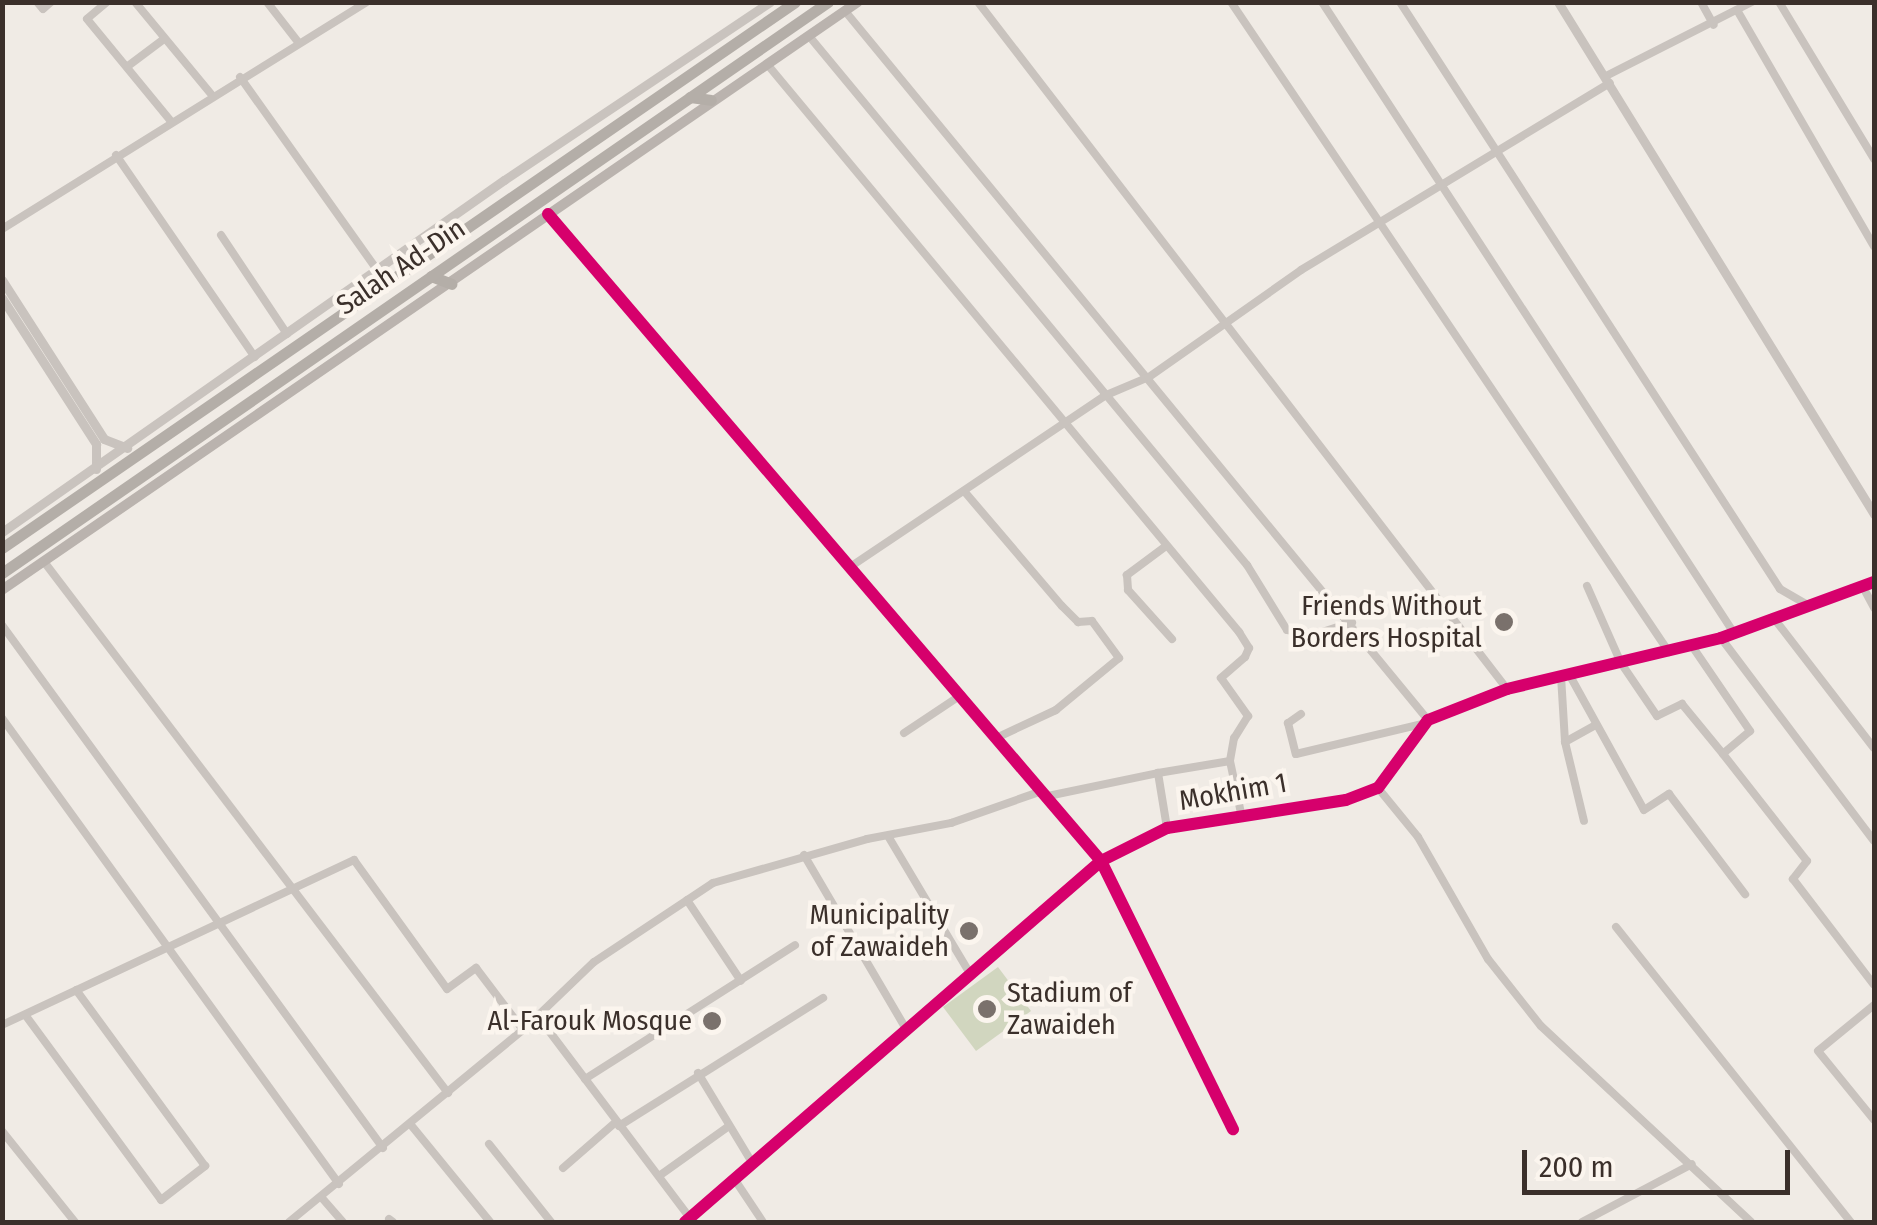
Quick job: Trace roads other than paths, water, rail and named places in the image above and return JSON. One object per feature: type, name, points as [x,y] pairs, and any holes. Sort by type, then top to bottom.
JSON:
[{"type":"highway","name":"Salah Ad-Din","points":[[2,548],[131,451],[304,338],[795,2]]},
{"type":"highway","name":"Salah Ad-Din","points":[[2,573],[309,357],[828,2]]},
{"type":"highway","points":[[690,97],[712,100]]},
{"type":"highway","points":[[432,276],[452,284]]},
{"type":"highway","points":[[304,338],[309,357]]},
{"type":"highway","points":[[131,451],[136,468],[145,473]]},
{"type":"main road","points":[[2,590],[858,2]]},
{"type":"street","points":[[37,2],[43,9],[51,2]]},
{"type":"street","points":[[107,2],[86,19],[170,120]]},
{"type":"street","points":[[135,2],[211,94]]},
{"type":"street","points":[[268,2],[298,42]]},
{"type":"street","points":[[2,532],[96,469],[131,451],[377,270],[770,2]]},
{"type":"street","points":[[978,2],[1507,689]]},
{"type":"street","points":[[1231,2],[1670,652]]},
{"type":"street","points":[[1322,2],[1734,633]]},
{"type":"street","points":[[1400,2],[1780,589],[1806,604]]},
{"type":"street","points":[[1558,2],[1874,514]]},
{"type":"street","points":[[1701,2],[1714,25]]},
{"type":"street","points":[[850,567],[1104,396],[1149,377],[1222,321],[1381,221],[1499,154],[1608,80],[1752,2]]},
{"type":"street","points":[[1779,2],[1874,159]]},
{"type":"street","points":[[2,229],[211,94],[364,3]]},
{"type":"street","points":[[1737,10],[1874,246]]},
{"type":"street","points":[[845,11],[1352,622],[1425,722]]},
{"type":"street","points":[[809,36],[1247,565],[1287,630],[1316,634],[1352,622]]},
{"type":"street","points":[[128,66],[164,39]]},
{"type":"street","points":[[767,64],[1248,648],[1220,678],[1248,716],[1234,738],[1230,760],[1241,813]]},
{"type":"street","points":[[240,77],[377,270]]},
{"type":"street","points":[[116,155],[255,357]]},
{"type":"street","points":[[548,214],[1101,861],[1233,1129]]},
{"type":"street","points":[[221,235],[287,334]]},
{"type":"street","points":[[2,280],[104,438],[131,451]]},
{"type":"street","points":[[2,298],[96,444],[96,469]]},
{"type":"street","points":[[964,491],[1062,606],[1078,622],[1092,621],[1119,658],[1056,710],[998,737]]},
{"type":"street","points":[[1166,546],[1127,575],[1128,590],[1172,639]]},
{"type":"street","points":[[45,563],[448,1094]]},
{"type":"street","points":[[1302,714],[1288,723],[1296,754],[1425,722],[1507,689],[1721,638],[1874,582]]},
{"type":"street","points":[[1587,586],[1621,664],[1658,716],[1682,704],[1723,754],[1807,862],[1792,879],[1874,984]]},
{"type":"street","points":[[1862,586],[1874,608]]},
{"type":"street","points":[[1774,617],[1874,748]]},
{"type":"street","points":[[2,624],[215,923],[383,1148]]},
{"type":"street","points":[[1721,638],[1874,841]]},
{"type":"street","points":[[1692,646],[1750,731],[1723,754]]},
{"type":"street","points":[[1565,675],[1644,810],[1669,794],[1745,894]]},
{"type":"street","points":[[1565,675],[1565,742],[1584,822]]},
{"type":"street","points":[[904,733],[961,695]]},
{"type":"street","points":[[2,718],[339,1184]]},
{"type":"street","points":[[1425,722],[1378,788],[1418,836],[1488,959],[1541,1026],[1750,1222]]},
{"type":"street","points":[[1565,742],[1596,725]]},
{"type":"street","points":[[289,1222],[448,1094],[594,962],[713,883],[804,855],[950,823],[1045,794],[1230,760]]},
{"type":"street","points":[[1158,773],[1167,828]]},
{"type":"street","name":"Mokhim 1","points":[[687,1220],[968,972],[1101,861],[1167,828],[1241,813],[1346,800],[1378,788]]},
{"type":"street","points":[[888,836],[968,972]]},
{"type":"street","points":[[804,855],[905,1028]]},
{"type":"street","points":[[2,1026],[290,885],[354,860],[447,989],[476,968],[523,1030]]},
{"type":"street","points":[[687,900],[741,981]]},
{"type":"street","points":[[1616,928],[1851,1222]]},
{"type":"street","points":[[585,1079],[794,945]]},
{"type":"street","points":[[26,1016],[161,1200],[206,1166],[76,990]]},
{"type":"street","points":[[563,1168],[617,1124],[823,998]]},
{"type":"street","points":[[1874,1004],[1818,1051],[1874,1120]]},
{"type":"street","points":[[538,1015],[687,1220]]},
{"type":"street","points":[[698,1074],[753,1164]]},
{"type":"street","points":[[410,1125],[490,1222]]},
{"type":"street","points":[[658,1176],[729,1126]]},
{"type":"street","points":[[2,1130],[75,1222]]},
{"type":"street","points":[[489,1144],[551,1222]]},
{"type":"street","points":[[1582,1222],[1692,1164]]},
{"type":"street","points":[[735,1180],[764,1222]]},
{"type":"street","points":[[322,1198],[343,1222]]},
{"type":"place","name":"Friends Without Borders Hospital","points":[[1504,622]]},
{"type":"place","name":"Municipality of Zawaideh","points":[[969,931]]},
{"type":"place","name":"Stadium of Zawaideh","points":[[987,1009]]},
{"type":"place","name":"Al-Farouk Mosque","points":[[712,1021]]}]
